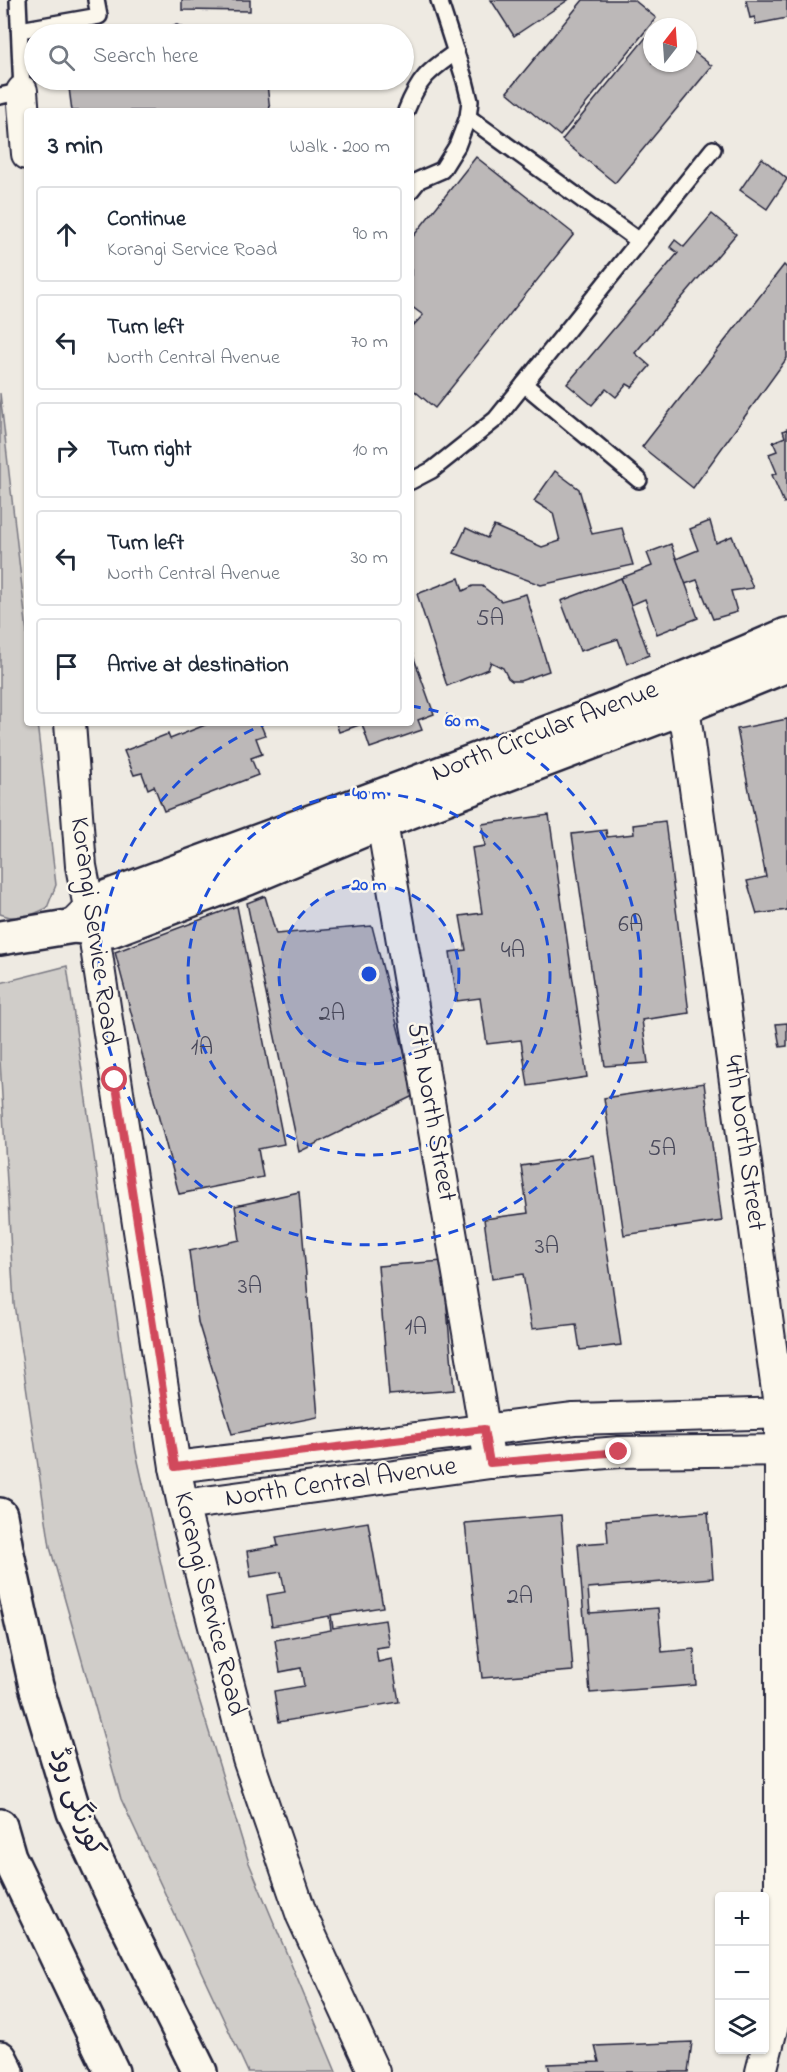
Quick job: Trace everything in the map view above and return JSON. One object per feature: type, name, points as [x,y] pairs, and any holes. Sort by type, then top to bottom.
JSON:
[{"type":"street","points":[[11,93],[24,143]]},
{"type":"street","name":"North Circular Avenue","points":[[680,694],[787,635]]},
{"type":"street","name":"North Circular Avenue","points":[[0,938],[86,922],[100,900],[380,809],[680,694],[787,665]]},
{"type":"street","name":"4th North Street","points":[[680,694],[784,1413],[780,1997],[761,2072]]},
{"type":"street","name":"Korangi Service Road","points":[[70,726],[86,922],[183,1505],[248,1759],[302,1916],[374,2072]]},
{"type":"street","name":"5th North Street","points":[[380,809],[490,1463]]},
{"type":"street","name":"North Central Avenue","points":[[175,1467],[574,1419],[784,1413]]},
{"type":"street","name":"North Central Avenue","points":[[183,1505],[490,1463],[619,1452],[784,1450]]},
{"type":"street","name":"کورنگی روڈ","points":[[0,1515],[36,1686],[74,1812],[118,1907],[200,2072]]},
{"type":"street","points":[[0,1826],[9,1857],[112,2072]]},
{"type":"street","points":[[0,2058],[7,2072]]},
{"type":"lane","points":[[11,93],[20,30],[18,0]]},
{"type":"lane","points":[[54,24],[99,16],[96,0]]},
{"type":"lane","points":[[415,185],[442,170],[457,146],[468,117],[470,101],[439,0]]},
{"type":"lane","points":[[20,30],[24,29]]},
{"type":"lane","points":[[407,108],[416,88],[432,68],[456,52]]},
{"type":"lane","points":[[468,117],[639,241]]},
{"type":"lane","points":[[414,479],[432,470],[496,419],[713,149]]},
{"type":"lane","points":[[524,384],[639,480]]},
{"type":"shaded area","points":[[0,393],[24,605],[24,726],[37,726],[56,885],[47,908],[18,917],[0,914]]},
{"type":"shaded area","points":[[67,966],[136,1452],[170,1604],[249,1863],[336,2072],[248,2072],[121,1799],[50,1547],[14,1304],[0,1061],[0,983]]},
{"type":"building","points":[[182,0],[250,0],[250,11],[182,10]]},
{"type":"building","points":[[491,0],[568,0],[514,36]]},
{"type":"building","points":[[583,0],[634,0],[656,18],[643,18],[643,34],[560,136],[507,92]]},
{"type":"building","points":[[746,0],[787,0],[787,18],[756,24],[755,17],[750,18]]},
{"type":"building","points":[[643,41],[643,72],[697,72],[697,54],[712,66],[615,183],[562,140]]},
{"type":"building","points":[[69,90],[268,90],[270,108],[72,108]]},
{"type":"building","points":[[476,157],[574,234],[435,408],[414,390],[414,325],[423,315],[414,308],[414,235]]},
{"type":"building","points":[[762,158],[787,179],[767,209],[740,190]]},
{"type":"building","points":[[712,214],[736,234],[635,353],[650,366],[632,387],[627,384],[616,397],[606,389],[592,405],[567,384],[678,253],[670,247],[675,240],[684,247]]},
{"type":"building","points":[[784,265],[787,268],[787,358],[693,488],[642,447]]},
{"type":"building","points":[[787,429],[787,501],[784,503],[772,475],[777,473],[769,454],[777,451],[773,442],[785,437],[783,431]]},
{"type":"building","points":[[555,471],[579,489],[592,534],[622,528],[633,565],[541,585],[454,553],[466,528],[487,538],[494,526],[542,547],[560,541],[553,513],[534,501]]},
{"type":"building","points":[[710,521],[716,543],[732,536],[753,588],[731,591],[737,612],[713,619],[697,580],[685,584],[676,559],[698,550],[690,529]]},
{"type":"building","points":[[671,544],[698,618],[657,634],[645,599],[631,605],[621,578],[652,566],[647,553]]},
{"type":"building","points":[[459,578],[463,591],[473,586],[482,586],[501,601],[526,594],[549,671],[520,681],[512,681],[503,668],[491,662],[488,669],[447,686],[417,594]]},
{"type":"building","points":[[621,578],[649,655],[627,664],[618,639],[580,651],[561,601]]},
{"type":"building","points":[[414,658],[434,714],[418,720],[422,730],[370,748],[363,726],[414,726]]},
{"type":"building","points":[[787,719],[787,910],[757,914],[747,881],[766,877],[737,729]]},
{"type":"building","points":[[202,726],[261,726],[265,735],[256,738],[262,754],[251,758],[258,775],[164,811],[154,786],[148,789],[142,773],[134,775],[124,751],[168,734],[170,739]]},
{"type":"building","points":[[337,726],[356,726],[339,732]]},
{"type":"building","points":[[549,815],[587,1077],[528,1086],[521,1040],[487,1044],[480,998],[457,1001],[450,952],[466,950],[460,916],[482,913],[472,848],[485,846],[482,824]]},
{"type":"building","points":[[665,821],[689,1013],[642,1020],[648,1063],[605,1066],[572,834],[606,830],[607,837],[634,834],[633,825]]},
{"type":"building","points":[[265,896],[276,934],[372,926],[415,1095],[299,1152],[247,903]]},
{"type":"building","points":[[237,906],[284,1144],[258,1149],[263,1177],[179,1194],[115,952]]},
{"type":"building","points":[[787,1023],[787,1046],[780,1047],[776,1024]]},
{"type":"building","points":[[704,1083],[722,1221],[624,1235],[604,1098]]},
{"type":"building","points":[[593,1155],[621,1345],[580,1350],[576,1324],[532,1329],[523,1274],[492,1279],[484,1219],[528,1213],[521,1166]]},
{"type":"building","points":[[299,1192],[318,1417],[232,1434],[198,1322],[189,1251],[240,1240],[235,1206]]},
{"type":"building","points":[[443,1261],[454,1390],[389,1395],[378,1266]]},
{"type":"building","points":[[708,1512],[713,1578],[588,1588],[590,1613],[658,1608],[662,1652],[694,1649],[696,1685],[590,1693],[578,1544],[608,1542],[606,1520]]},
{"type":"building","points":[[561,1515],[573,1671],[482,1678],[465,1523]]},
{"type":"building","points":[[368,1522],[383,1607],[331,1615],[333,1628],[385,1620],[389,1646],[376,1648],[378,1662],[392,1659],[399,1702],[279,1722],[274,1691],[304,1686],[301,1668],[280,1672],[275,1640],[331,1630],[329,1616],[272,1626],[267,1595],[285,1592],[281,1572],[251,1577],[247,1551],[278,1546],[276,1537]]},
{"type":"building","points":[[692,2042],[688,2072],[550,2072],[548,2064],[599,2062],[595,2046]]},
{"type":"route","points":[[115,1080],[175,1467],[484,1429],[490,1463],[619,1452]]}]
